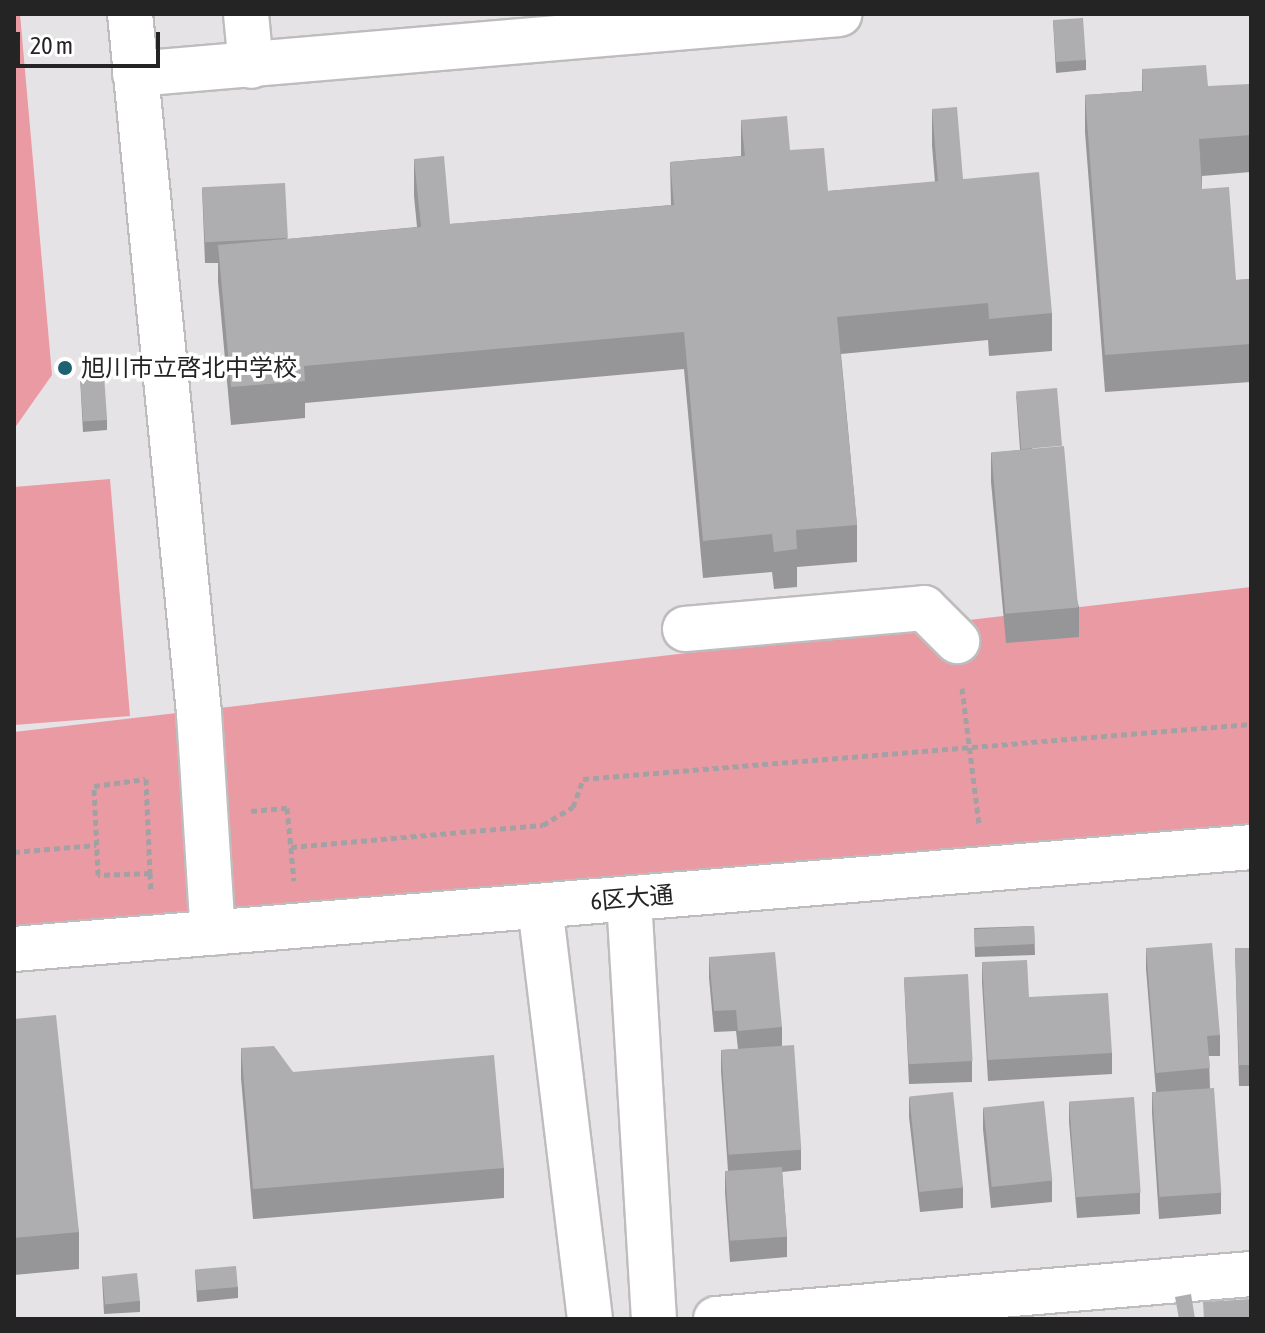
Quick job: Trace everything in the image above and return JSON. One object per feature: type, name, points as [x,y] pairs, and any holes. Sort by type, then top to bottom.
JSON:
[{"type":"street","points":[[130,14],[199,713],[213,933]]},
{"type":"street","points":[[246,14],[251,66]]},
{"type":"street","points":[[135,74],[821,15]]},
{"type":"street","points":[[685,629],[924,608],[957,641]]},
{"type":"street","name":"6区大通","points":[[14,949],[1251,847]]},
{"type":"street","points":[[629,899],[654,1319]]},
{"type":"street","points":[[540,906],[590,1319]]},
{"type":"street","points":[[716,1319],[1082,1303],[1251,1274]]},
{"type":"path","points":[[957,641],[985,869]]},
{"type":"path","points":[[291,847],[543,825],[573,807],[583,779],[1251,724]]},
{"type":"path","points":[[150,873],[98,875],[94,786],[146,779],[150,873],[152,938]]},
{"type":"path","points":[[243,812],[287,808],[294,926]]},
{"type":"path","points":[[14,852],[96,845]]},
{"type":"shaded area","points":[[14,14],[20,14],[52,375],[14,429]]},
{"type":"shaded area","points":[[110,479],[130,716],[14,725],[14,487]]},
{"type":"shaded area","points":[[1251,587],[1251,847],[14,949],[14,732]]},
{"type":"building","points":[[1083,18],[1086,60],[1056,62],[1053,20]]},
{"type":"building","points":[[1206,65],[1208,86],[1250,84],[1251,135],[1199,139],[1202,189],[1229,187],[1236,280],[1251,279],[1251,344],[1105,355],[1085,95],[1143,91],[1142,69]]},
{"type":"building","points":[[957,107],[963,179],[1039,172],[1052,313],[989,319],[988,303],[837,317],[857,525],[796,530],[797,549],[774,552],[772,534],[703,541],[684,332],[304,366],[305,381],[231,387],[218,245],[421,227],[414,159],[444,156],[450,224],[674,205],[670,162],[745,156],[741,120],[787,116],[790,150],[824,148],[828,191],[938,181],[932,109]]},
{"type":"building","points":[[285,183],[288,238],[205,242],[202,187]]},
{"type":"building","points":[[104,375],[107,420],[83,422],[80,377]]},
{"type":"building","points":[[1057,388],[1062,446],[1021,449],[1016,392]]},
{"type":"building","points":[[1064,446],[1078,607],[1005,614],[991,452]]},
{"type":"building","points":[[1034,926],[1035,944],[975,947],[974,929]]},
{"type":"building","points":[[1212,943],[1220,1035],[1207,1036],[1210,1068],[1156,1073],[1146,948]]},
{"type":"building","points":[[1235,948],[1251,948],[1251,1065],[1239,1065]]},
{"type":"building","points":[[775,952],[782,1027],[738,1031],[736,1010],[714,1011],[709,957]]},
{"type":"building","points":[[1027,960],[1029,997],[1108,993],[1112,1053],[988,1060],[982,962]]},
{"type":"building","points":[[968,974],[973,1061],[909,1064],[904,977]]},
{"type":"building","points":[[56,1015],[79,1232],[14,1238],[14,1019]]},
{"type":"building","points":[[794,1045],[801,1150],[729,1155],[721,1050]]},
{"type":"building","points":[[274,1046],[293,1072],[494,1055],[504,1168],[253,1189],[241,1048]]},
{"type":"building","points":[[1214,1088],[1221,1193],[1159,1197],[1152,1092]]},
{"type":"building","points":[[953,1092],[963,1187],[919,1192],[909,1097]]},
{"type":"building","points":[[1134,1097],[1141,1193],[1076,1197],[1069,1102]]},
{"type":"building","points":[[1044,1101],[1052,1181],[992,1187],[983,1107]]},
{"type":"building","points":[[782,1167],[787,1237],[730,1241],[725,1171]]},
{"type":"building","points":[[236,1266],[238,1287],[197,1290],[195,1270]]},
{"type":"building","points":[[137,1273],[140,1301],[105,1305],[102,1277]]},
{"type":"building","points":[[1191,1294],[1195,1319],[1179,1319],[1175,1297]]},
{"type":"building","points":[[1251,1299],[1251,1319],[1204,1319],[1203,1302]]},
{"type":"place","name":"旭川市立啓北中学校","points":[[65,368]]}]
